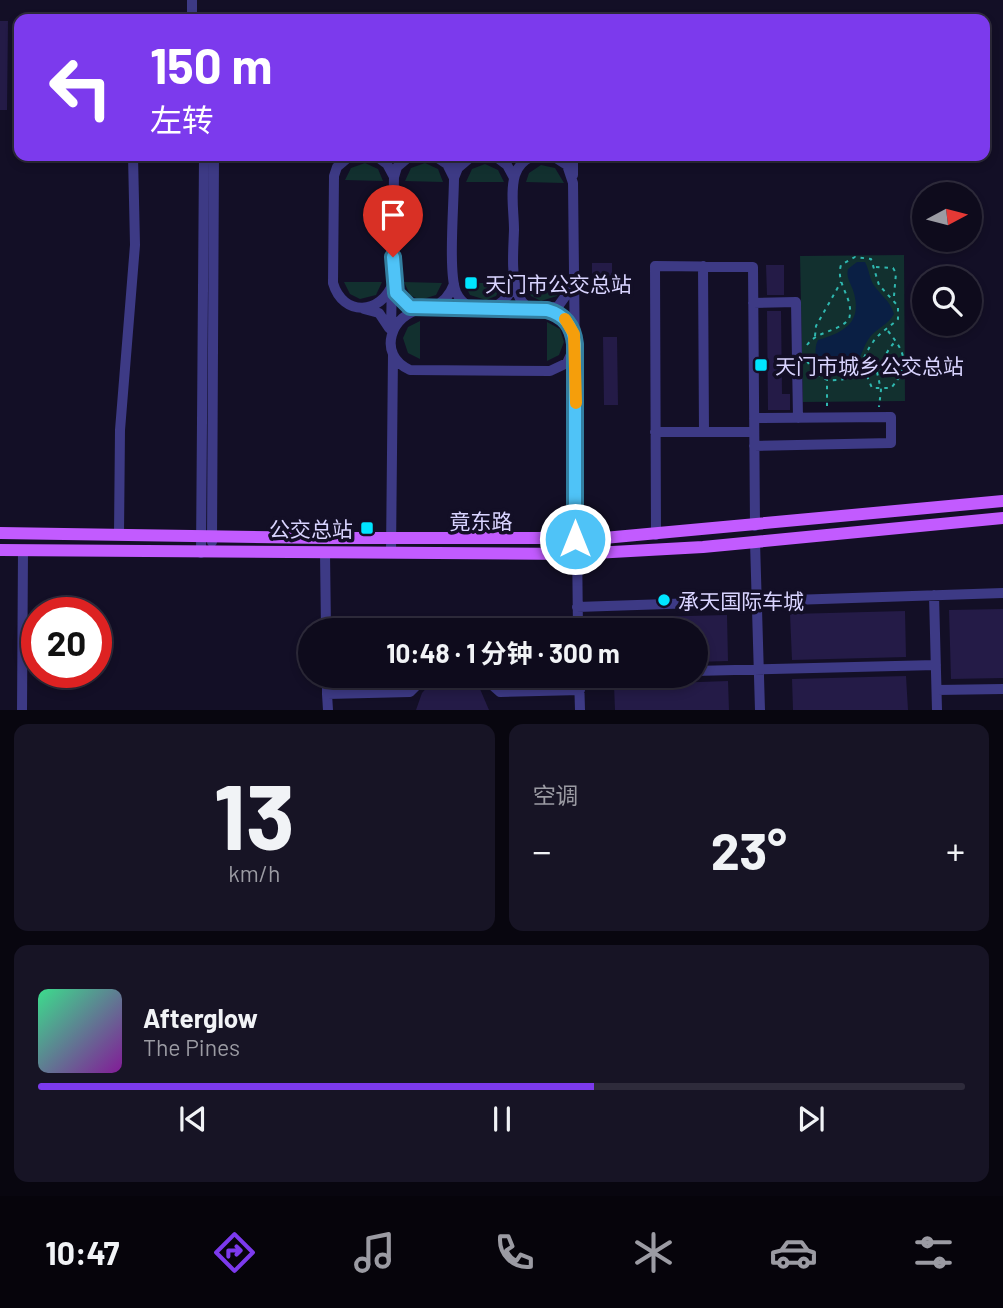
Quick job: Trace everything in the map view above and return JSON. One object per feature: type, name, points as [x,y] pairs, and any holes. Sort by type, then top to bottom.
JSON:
[{"type":"main road","name":"竟东路","points":[[0,533],[575,539],[656,535],[1003,501]]},
{"type":"main road","name":"竟东路","points":[[0,550],[576,554],[755,542],[1003,518]]},
{"type":"street","points":[[119,534],[120,430],[135,245],[134,161]]},
{"type":"street","points":[[204,161],[206,553]]},
{"type":"street","points":[[206,537],[214,161]]},
{"type":"street","points":[[344,161],[337,167],[334,176],[333,283],[342,300],[385,318],[391,337]]},
{"type":"street","points":[[383,161],[394,177]]},
{"type":"street","points":[[391,553],[394,177],[397,167],[404,161]]},
{"type":"street","points":[[442,161],[454,177]]},
{"type":"street","points":[[455,161],[454,284],[463,302],[483,310],[500,305],[507,298],[513,284],[514,178],[517,168],[526,161]]},
{"type":"street","points":[[454,177],[458,168],[466,161]]},
{"type":"street","points":[[502,161],[508,165],[514,178]]},
{"type":"street","points":[[561,161],[567,165],[573,183]]},
{"type":"street","points":[[573,161],[577,618]]},
{"type":"street","points":[[656,535],[655,266],[753,267],[755,526]]},
{"type":"street","points":[[703,267],[704,432]]},
{"type":"street","points":[[360,309],[550,309],[567,299],[573,279]]},
{"type":"street","points":[[360,309],[379,304],[387,297],[393,283]]},
{"type":"street","points":[[393,283],[402,301],[423,309]]},
{"type":"street","points":[[391,337],[402,316],[439,304],[454,284]]},
{"type":"street","points":[[513,284],[522,302],[563,317],[574,334],[575,344],[567,363],[550,371]]},
{"type":"street","points":[[753,303],[796,302],[797,418]]},
{"type":"street","points":[[393,354],[402,365],[416,371]]},
{"type":"street","points":[[393,385],[402,375],[416,371],[550,371],[566,375],[576,392]]},
{"type":"street","points":[[754,418],[891,417],[891,443],[754,446]]},
{"type":"street","points":[[656,432],[754,432]]},
{"type":"street","points":[[755,542],[760,709]]},
{"type":"street","points":[[22,709],[23,550]]},
{"type":"street","points":[[325,553],[326,618]]},
{"type":"street","points":[[577,607],[1003,593]]},
{"type":"street","points":[[934,595],[937,709]]},
{"type":"street","points":[[708,671],[936,665]]},
{"type":"street","points":[[327,688],[328,709]]},
{"type":"street","points":[[327,694],[410,692],[414,688]]},
{"type":"street","points":[[496,688],[500,692],[580,690],[580,709]]},
{"type":"street","points":[[937,691],[1003,689]]},
{"type":"path","points":[[863,257],[871,259],[879,285],[893,298],[900,313],[887,330],[871,344],[863,365],[852,377],[827,380],[814,372],[807,360],[807,345],[815,337],[836,330],[849,319],[851,303],[841,281],[839,272],[845,260],[863,257]]},
{"type":"path","points":[[875,267],[887,266],[896,273],[893,298]]},
{"type":"path","points":[[815,337],[816,326],[841,281]]},
{"type":"path","points":[[887,330],[896,341],[904,351],[903,367],[891,388],[872,388],[867,376],[877,371],[896,341]]},
{"type":"path","points":[[863,365],[873,373]]},
{"type":"path","points":[[877,371],[881,390],[880,417]]},
{"type":"path","points":[[827,380],[827,417]]},
{"type":"green space","points":[[365,163],[378,169],[383,181],[345,180],[351,168]]},
{"type":"green space","points":[[425,163],[438,169],[443,182],[405,181],[411,168]]},
{"type":"green space","points":[[485,164],[498,170],[504,182],[466,182],[472,169]]},
{"type":"green space","points":[[541,165],[555,168],[564,183],[526,182],[529,173]]},
{"type":"green space","points":[[904,255],[905,401],[803,402],[800,256]]},
{"type":"green space","points":[[344,282],[382,282],[376,295],[360,299],[350,294]]},
{"type":"green space","points":[[404,282],[442,283],[436,295],[420,300],[410,295]]},
{"type":"green space","points":[[464,283],[502,283],[496,296],[486,300],[470,295]]},
{"type":"green space","points":[[525,284],[563,284],[557,296],[541,301],[531,296]]},
{"type":"green space","points":[[420,321],[420,359],[408,353],[403,338],[408,327]]},
{"type":"green space","points":[[547,322],[560,329],[564,342],[559,355],[547,361]]},
{"type":"water","points":[[857,262],[865,262],[873,284],[894,314],[870,337],[854,367],[842,375],[835,375],[828,373],[818,362],[816,348],[818,340],[844,329],[854,317],[856,301],[848,269]]},
{"type":"building","points":[[0,21],[8,21],[7,110],[0,110]]},
{"type":"building","points":[[592,263],[612,263],[612,294],[592,294]]},
{"type":"building","points":[[766,265],[784,265],[784,295],[767,295]]},
{"type":"building","points":[[767,311],[781,311],[782,394],[790,394],[790,410],[768,410]]},
{"type":"building","points":[[603,337],[617,337],[618,405],[604,405]]},
{"type":"building","points":[[1003,609],[1003,678],[951,679],[949,610]]},
{"type":"building","points":[[905,611],[906,657],[792,660],[790,614]]},
{"type":"building","points":[[727,615],[728,661],[708,662],[708,618],[612,618]]},
{"type":"building","points":[[906,676],[908,710],[793,710],[792,679]]},
{"type":"building","points":[[728,681],[729,710],[615,710],[614,688],[708,688],[708,682]]},
{"type":"building","points":[[426,688],[479,688],[489,710],[416,710]]},
{"type":"slow traffic","points":[[565,319],[574,334],[576,403]]},
{"type":"place","name":"天门市公交总站","points":[[471,283]]},
{"type":"place","name":"天门市城乡公交总站","points":[[761,365]]},
{"type":"place","name":"公交总站","points":[[367,528]]},
{"type":"place","name":"承天国际车城","points":[[664,600]]},
{"type":"route","points":[[393,257],[393,283],[396,293],[410,307],[547,310],[563,317],[570,324],[575,344],[575,539]]}]
